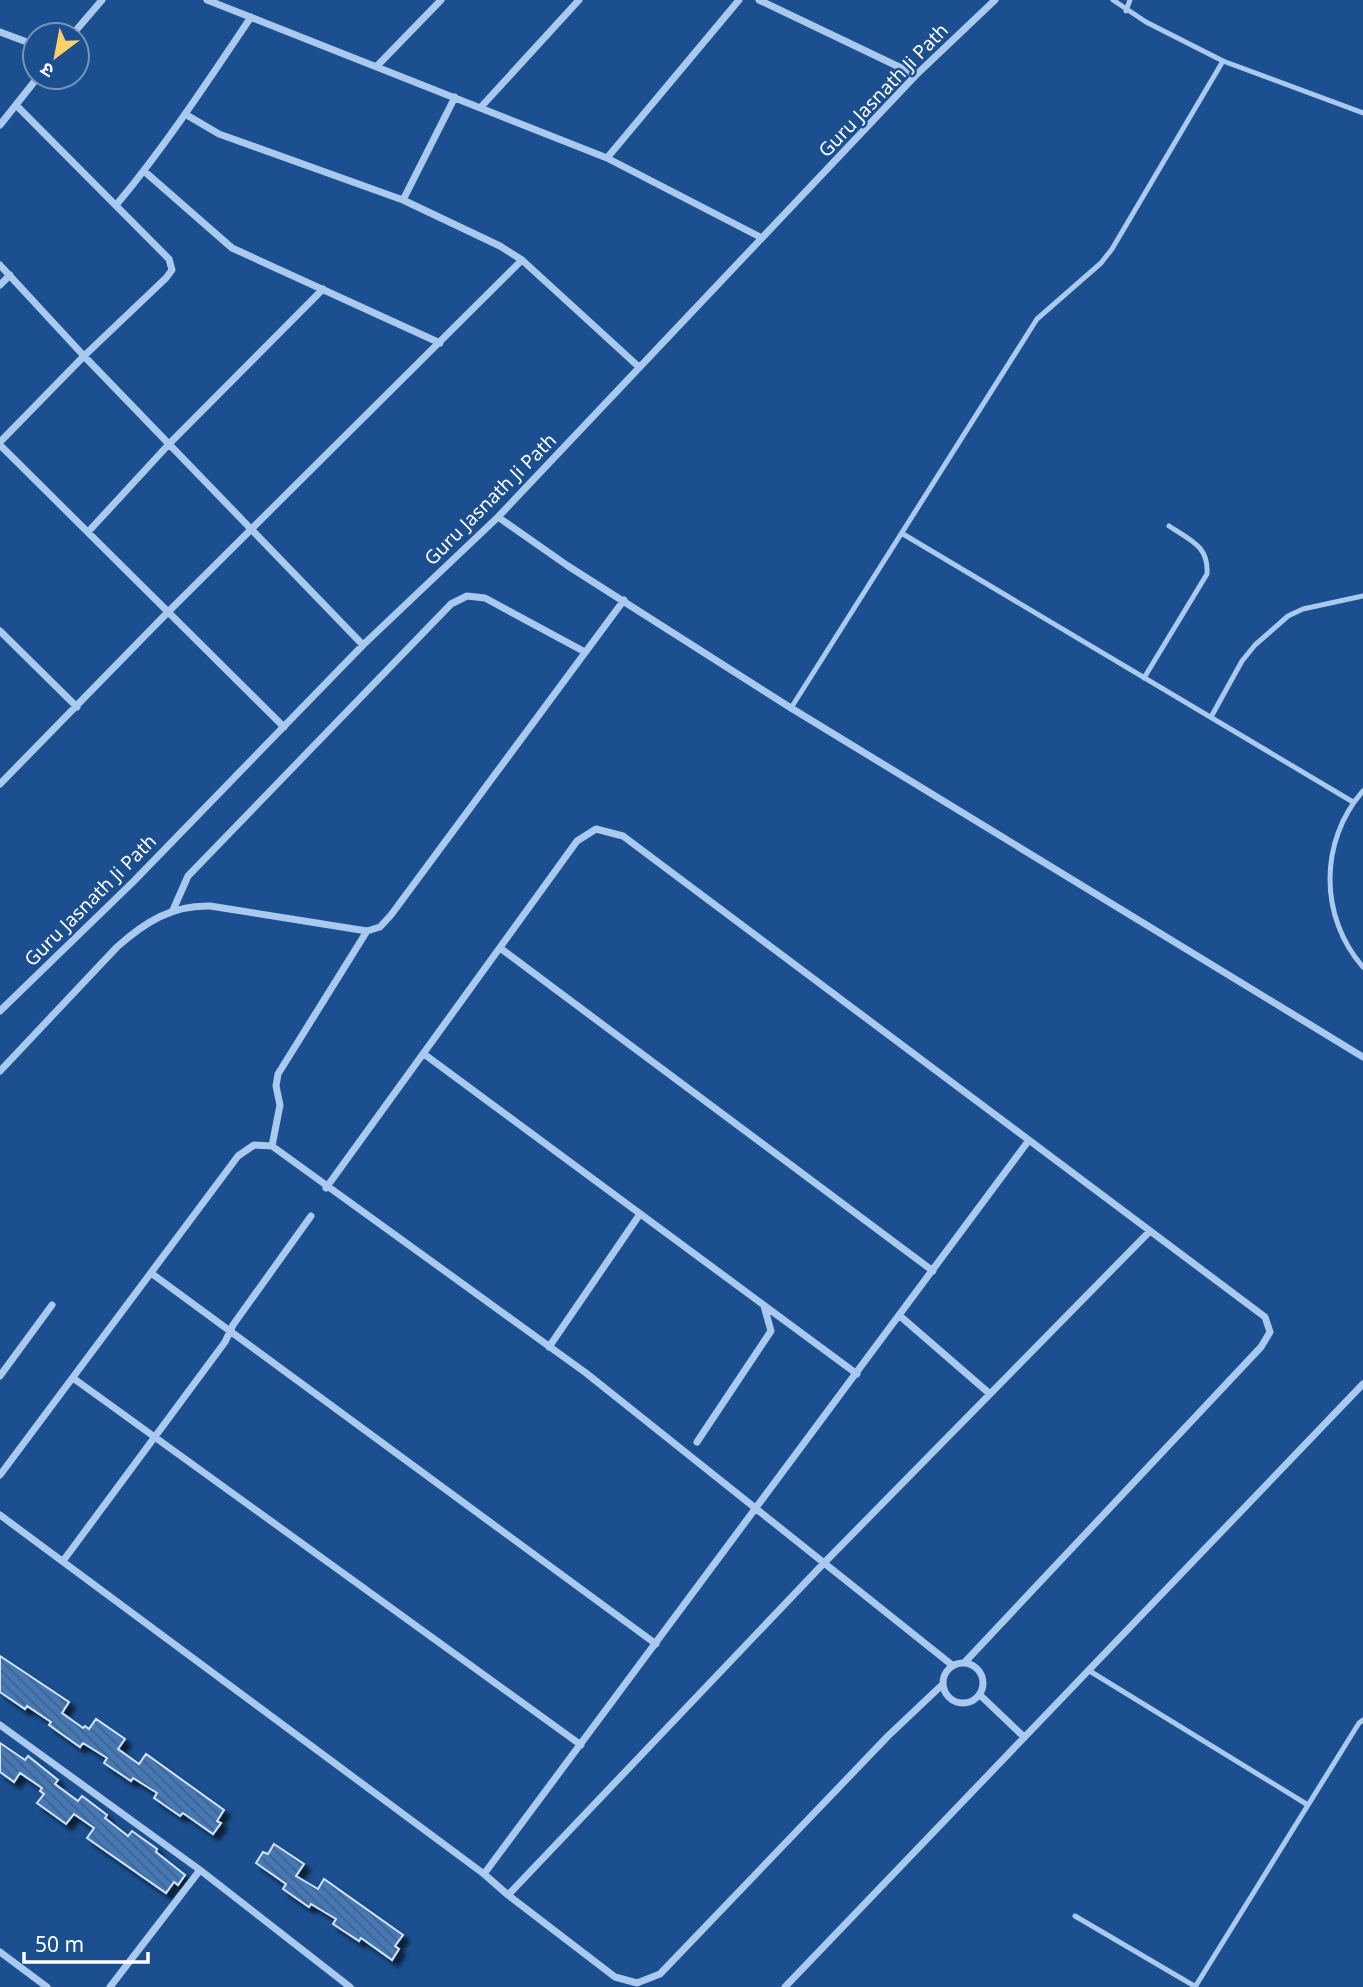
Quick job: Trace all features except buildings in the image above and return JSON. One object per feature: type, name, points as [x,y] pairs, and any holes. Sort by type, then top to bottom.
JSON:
[{"type":"street","points":[[84,21],[102,0]]},
{"type":"street","points":[[207,0],[607,158],[762,238]]},
{"type":"street","points":[[377,66],[442,0]]},
{"type":"street","points":[[481,107],[579,0]]},
{"type":"street","points":[[607,158],[739,0]]},
{"type":"street","points":[[759,0],[772,3],[916,75]]},
{"type":"street","name":"Guru Jasnath Ji Path","points":[[0,1012],[133,882],[363,645],[498,517],[916,75],[995,0]]},
{"type":"street","points":[[117,204],[185,114],[251,17]]},
{"type":"street","points":[[0,32],[21,40]]},
{"type":"street","points":[[0,125],[27,91]]},
{"type":"street","points":[[403,200],[454,97]]},
{"type":"street","points":[[16,104],[117,204],[169,260],[172,270],[84,356],[0,444],[284,727]]},
{"type":"street","points":[[185,114],[219,134],[403,200],[500,246],[522,260],[639,368]]},
{"type":"street","points":[[144,171],[232,248],[440,343]]},
{"type":"street","points":[[0,783],[522,260]]},
{"type":"street","points":[[0,265],[84,356],[363,645]]},
{"type":"street","points":[[0,285],[10,275]]},
{"type":"street","points":[[88,533],[170,443],[323,289]]},
{"type":"street","points":[[498,517],[568,566],[792,708],[1362,1054]]},
{"type":"street","points":[[173,910],[188,876],[451,604],[467,596],[485,598],[585,652]]},
{"type":"street","points":[[0,1071],[117,947],[133,933],[173,910],[189,906],[210,906],[367,931],[380,927],[624,600]]},
{"type":"street","points":[[0,631],[76,707]]},
{"type":"street","points":[[326,1188],[577,841],[596,829],[623,836],[1265,1317],[1270,1332],[1261,1347],[965,1662],[952,1665],[943,1677],[943,1684],[947,1695],[957,1702],[970,1702],[980,1695],[983,1688],[982,1674],[978,1668],[965,1662]]},
{"type":"street","points":[[272,1146],[280,1105],[276,1086],[278,1074],[367,931]]},
{"type":"street","points":[[500,948],[933,1271]]},
{"type":"street","points":[[424,1054],[857,1374]]},
{"type":"street","points":[[484,1874],[1029,1140]]},
{"type":"street","points":[[0,1475],[238,1156],[254,1145],[272,1146],[326,1188],[586,1373],[952,1665]]},
{"type":"street","points":[[549,1347],[640,1214]]},
{"type":"street","points":[[63,1561],[225,1342],[233,1325],[312,1216]]},
{"type":"street","points":[[508,1895],[824,1563],[1150,1231]]},
{"type":"street","points":[[151,1273],[656,1644]]},
{"type":"street","points":[[697,1442],[771,1331],[764,1305]]},
{"type":"street","points":[[0,1376],[52,1306]]},
{"type":"street","points":[[900,1316],[990,1394]]},
{"type":"street","points":[[73,1378],[581,1745]]},
{"type":"street","points":[[785,1987],[1363,1384]]},
{"type":"street","points":[[0,1515],[484,1874],[615,1977],[645,1987]]},
{"type":"street","points":[[637,1983],[660,1974],[888,1735],[943,1684]]},
{"type":"street","points":[[980,1695],[1024,1737]]},
{"type":"street","points":[[0,1725],[200,1870],[351,1987]]},
{"type":"street","points":[[110,1987],[200,1870]]},
{"type":"street","points":[[0,1952],[47,1987]]},
{"type":"lane","points":[[1113,0],[1126,11],[1223,61],[1363,113]]},
{"type":"lane","points":[[1126,11],[1130,0]]},
{"type":"lane","points":[[792,708],[1037,319],[1112,249],[1223,61]]},
{"type":"lane","points":[[1144,678],[1207,575],[1208,560],[1199,547],[1169,526]]},
{"type":"lane","points":[[903,534],[1353,802]]},
{"type":"lane","points":[[1211,718],[1242,661],[1255,645],[1288,617],[1303,609],[1363,596]]},
{"type":"lane","points":[[1363,791],[1353,802],[1338,831],[1330,862],[1330,895],[1338,926],[1353,955],[1363,967]]},
{"type":"lane","points":[[1088,1670],[1308,1805]]},
{"type":"lane","points":[[1075,1916],[1196,1987],[1363,1720]]}]
